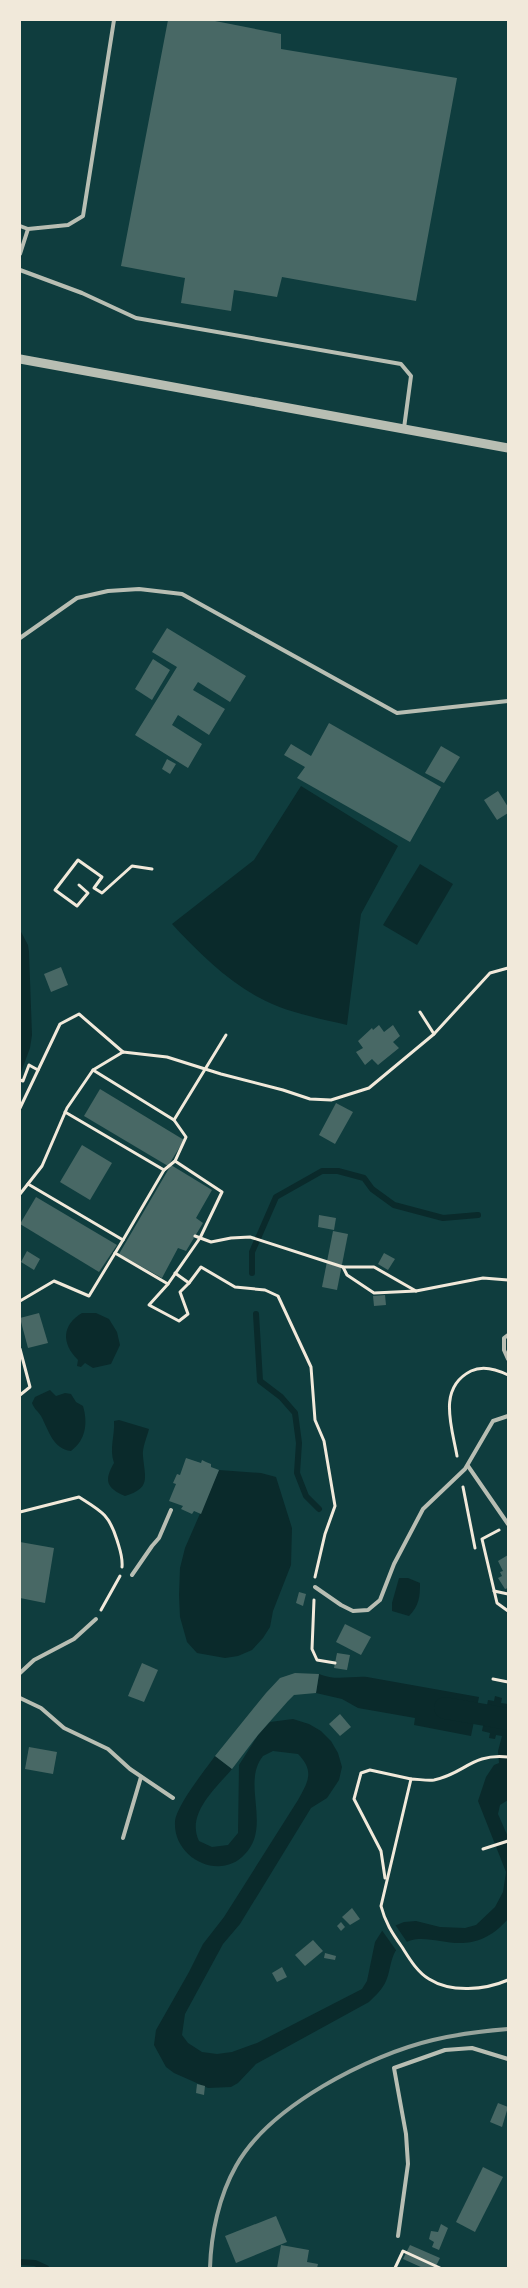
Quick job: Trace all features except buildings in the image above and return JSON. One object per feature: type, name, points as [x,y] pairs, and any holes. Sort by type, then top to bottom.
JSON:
[{"type":"street","points":[[20,359],[508,448]]},
{"type":"lane","points":[[20,226],[28,229],[68,225],[83,216],[114,20]]},
{"type":"lane","points":[[20,254],[28,229]]},
{"type":"lane","points":[[20,270],[82,293],[136,318],[401,364],[411,376],[404,429]]},
{"type":"lane","points":[[20,638],[77,598],[108,591],[139,589],[182,594],[397,713],[508,701]]},
{"type":"lane","points":[[508,1335],[504,1338],[504,1350],[508,1359]]},
{"type":"lane","points":[[315,1587],[353,1611],[368,1610],[380,1600],[394,1564],[423,1509],[468,1466],[493,1421],[508,1416]]},
{"type":"lane","points":[[468,1466],[508,1524]]},
{"type":"lane","points":[[132,1575],[159,1538],[171,1510]]},
{"type":"lane","points":[[20,1673],[34,1660],[74,1639],[96,1619]]},
{"type":"lane","points":[[20,1698],[41,1708],[64,1728],[108,1749],[141,1777],[173,1798]]},
{"type":"lane","points":[[123,1838],[141,1777]]},
{"type":"lane","points":[[398,2236],[408,2164],[406,2134],[394,2068],[445,2050],[472,2048],[508,2059]]},
{"type":"path","points":[[78,885],[88,893],[77,906],[55,890],[78,860],[102,877],[94,888],[102,893],[132,866],[152,868]]},
{"type":"path","points":[[20,1108],[60,1024],[79,1014],[123,1052],[167,1056],[205,1069],[310,1098],[331,1100],[369,1088],[434,1034],[490,973],[508,968]]},
{"type":"path","points":[[420,1012],[434,1034]]},
{"type":"path","points":[[174,1120],[226,1035]]},
{"type":"path","points":[[20,1194],[42,1166],[65,1112],[93,1070],[123,1052]]},
{"type":"path","points":[[20,1080],[23,1081],[29,1065],[38,1070]]},
{"type":"path","points":[[20,1301],[54,1281],[89,1296],[164,1170],[175,1161],[186,1137],[174,1120],[93,1070]]},
{"type":"path","points":[[65,1112],[164,1170]]},
{"type":"path","points":[[175,1161],[222,1192],[198,1237],[168,1284],[150,1304],[179,1321],[188,1314],[180,1292],[201,1267],[235,1287],[265,1290],[278,1296],[311,1367],[315,1420],[324,1441],[335,1506],[325,1534]]},
{"type":"path","points":[[28,1184],[123,1240]]},
{"type":"path","points":[[198,1237],[210,1242],[250,1237],[289,1252],[344,1267],[374,1267],[416,1290]]},
{"type":"path","points":[[115,1253],[168,1284]]},
{"type":"path","points":[[344,1267],[347,1275],[374,1293],[416,1290],[483,1278],[508,1280]]},
{"type":"path","points":[[175,1273],[189,1283]]},
{"type":"path","points":[[20,1350],[30,1387],[20,1395]]},
{"type":"path","points":[[20,1512],[79,1497],[102,1512],[113,1525],[123,1558],[122,1572],[96,1619]]},
{"type":"path","points":[[508,1524],[482,1539],[497,1603],[508,1611]]},
{"type":"path","points":[[494,1591],[508,1594]]},
{"type":"path","points":[[493,1679],[508,1682]]},
{"type":"path","points":[[386,1881],[381,1851],[354,1799],[361,1773],[370,1770],[410,1779],[433,1780],[454,1772],[474,1760],[508,1756]]},
{"type":"path","points":[[410,1779],[381,1906],[385,1923],[418,1970],[429,1980],[446,1986],[478,1988],[508,1980]]},
{"type":"path","points":[[483,1849],[508,1841]]},
{"type":"path","points":[[395,2268],[403,2251],[440,2268]]},
{"type":"water","points":[[301,786],[398,846],[361,914],[347,1025],[290,1011],[258,997],[223,973],[201,954],[172,924],[254,860]]},
{"type":"water","points":[[420,864],[453,884],[417,945],[383,925]]},
{"type":"water","points":[[20,930],[28,945],[29,952],[32,1035],[30,1048],[20,1075]]},
{"type":"water","points":[[82,1313],[96,1313],[109,1319],[117,1332],[120,1345],[111,1364],[93,1368],[85,1363],[81,1367],[77,1366],[78,1360],[72,1354],[66,1335],[71,1323]]},
{"type":"water","points":[[50,1390],[56,1396],[65,1393],[71,1394],[76,1402],[83,1406],[85,1425],[83,1436],[71,1451],[65,1450],[56,1443],[32,1403],[35,1397]]},
{"type":"water","points":[[119,1420],[149,1429],[143,1453],[145,1477],[143,1486],[139,1490],[125,1496],[111,1487],[108,1479],[114,1463],[112,1452],[114,1421]]},
{"type":"water","points":[[219,1470],[261,1473],[276,1477],[292,1528],[291,1565],[273,1611],[270,1627],[252,1650],[238,1656],[225,1658],[197,1653],[187,1642],[180,1617],[179,1595],[180,1568],[185,1548]]},
{"type":"water","points":[[399,1578],[408,1578],[420,1583],[418,1601],[415,1609],[409,1616],[392,1611],[392,1603]]},
{"type":"water","points":[[319,1674],[337,1678],[367,1677],[479,1697],[471,1736],[414,1725],[415,1718],[358,1708],[342,1699],[316,1693]]},
{"type":"water","points":[[495,1696],[502,1698],[501,1703],[508,1704],[508,1800],[500,1805],[498,1814],[508,1837],[508,1919],[492,1933],[477,1941],[463,1943],[423,1939],[411,1940],[400,1946],[394,1953],[388,1977],[379,1992],[369,2002],[256,2064],[238,2083],[231,2087],[208,2088],[174,2073],[166,2067],[154,2045],[156,2030],[203,1944],[224,1917],[298,1800],[305,1788],[308,1777],[307,1766],[298,1754],[273,1751],[263,1756],[257,1767],[255,1779],[257,1818],[253,1843],[245,1854],[235,1862],[223,1866],[211,1866],[200,1862],[182,1846],[176,1835],[175,1822],[185,1798],[215,1756],[232,1769],[204,1802],[196,1821],[199,1841],[212,1847],[228,1845],[238,1833],[239,1765],[258,1735],[270,1722],[293,1719],[309,1724],[321,1731],[331,1741],[338,1753],[342,1767],[339,1780],[327,1798],[311,1808],[240,1924],[223,1944],[185,2014],[182,2035],[188,2043],[202,2052],[217,2054],[232,2052],[257,2043],[362,1989],[367,1981],[375,1942],[382,1931],[404,1922],[416,1921],[440,1927],[465,1928],[476,1925],[495,1907],[503,1892],[506,1872],[478,1801],[486,1777],[494,1765],[499,1763],[498,1751],[502,1736],[496,1735],[495,1739],[489,1738],[490,1733],[482,1731],[488,1700],[494,1701]]},
{"type":"pier","points":[[394,1923],[409,1945],[398,1953],[381,1929]]},
{"type":"waterway","points":[[252,1273],[252,1252],[276,1197],[322,1171],[338,1171],[364,1178],[372,1189],[394,1205],[443,1218],[478,1215]]},
{"type":"waterway","points":[[256,1314],[260,1381],[281,1397],[295,1413],[299,1443],[297,1473],[306,1496],[319,1509]]},
{"type":"waterway","points":[[445,1708],[508,1719]]},
{"type":"waterway","points":[[20,2262],[35,2263],[46,2268]]},
{"type":"railway","points":[[210,2268],[217,2216],[230,2178],[251,2144],[272,2123],[323,2086],[380,2058],[433,2040],[470,2033],[508,2029]]}]
